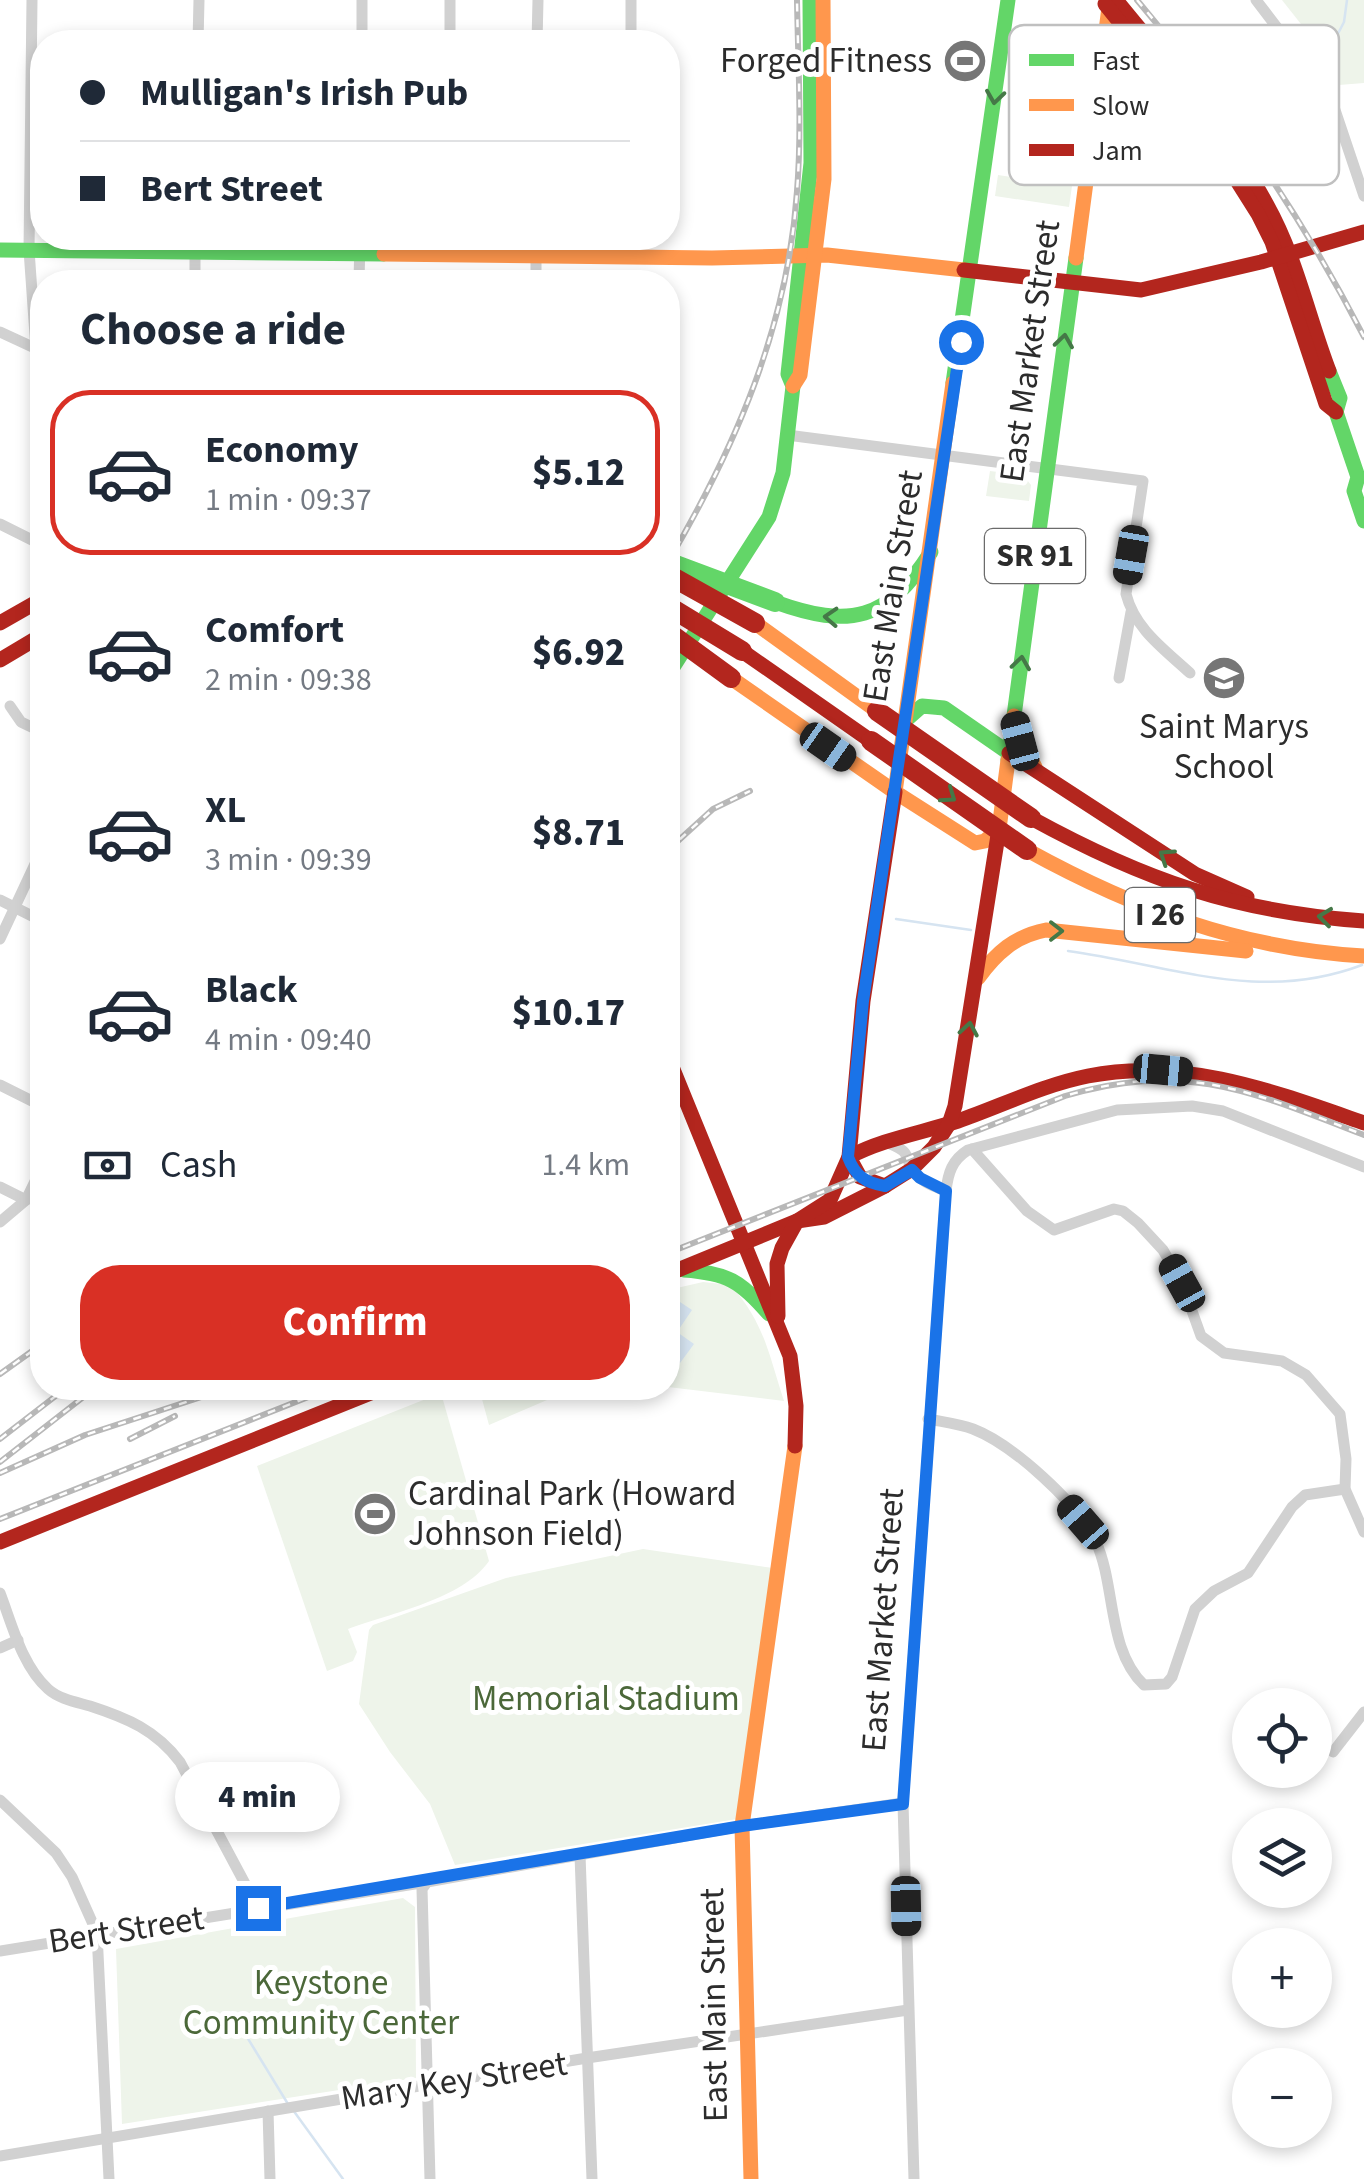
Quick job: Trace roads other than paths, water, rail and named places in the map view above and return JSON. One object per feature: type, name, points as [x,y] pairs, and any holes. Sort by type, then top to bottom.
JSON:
[{"type":"main road","points":[[680,655],[766,522],[781,480],[793,386],[800,375],[809,256],[810,0]]},
{"type":"main road","points":[[809,256],[825,161],[823,0]]},
{"type":"main road","name":"East Main Street","points":[[797,1221],[830,1200],[848,1157],[863,1001],[945,456],[1008,0]]},
{"type":"main road","points":[[1109,2],[1125,25]]},
{"type":"main road","points":[[1109,2],[1129,25]]},
{"type":"main road","name":"East Market Street","points":[[949,1124],[978,978],[1085,185]]},
{"type":"main road","points":[[1240,185],[1284,256]]},
{"type":"main road","points":[[1255,185],[1340,398],[1336,412],[1361,479],[1354,491],[1364,520]]},
{"type":"main road","points":[[676,250],[809,256],[1146,290],[1364,232]]},
{"type":"main road","points":[[0,250],[29,250]]},
{"type":"main road","points":[[680,566],[775,602],[830,618],[845,618],[874,612],[907,590],[931,552]]},
{"type":"main road","name":"I 26","points":[[680,581],[754,622],[1030,818],[1102,858],[1178,889],[1254,909],[1364,920]]},
{"type":"main road","points":[[0,623],[30,605]]},
{"type":"main road","name":"I 26","points":[[680,613],[742,651],[1027,850],[1109,894],[1228,936],[1304,952],[1364,956]]},
{"type":"main road","points":[[680,641],[970,842],[986,841],[999,829]]},
{"type":"main road","points":[[0,660],[30,642]]},
{"type":"main road","points":[[906,721],[922,706],[940,706],[1194,874],[1286,912]]},
{"type":"main road","points":[[1014,716],[1026,753],[1040,772]]},
{"type":"main road","points":[[978,978],[1007,944],[1046,930],[1279,955],[1304,952]]},
{"type":"main road","points":[[885,1186],[870,1184],[860,1177],[848,1157],[883,1141],[949,1124],[1087,1076],[1138,1068],[1252,1084],[1364,1123]]},
{"type":"main road","name":"East Main Street","points":[[680,1085],[778,1325],[793,1374],[796,1406],[794,1462],[742,1826],[751,2179]]},
{"type":"main road","name":"SR 91","points":[[745,1243],[797,1221],[824,1217],[885,1186],[912,1170],[949,1124]]},
{"type":"main road","points":[[778,1325],[778,1256],[797,1221]]},
{"type":"main road","points":[[680,1269],[745,1243]]},
{"type":"main road","points":[[680,1272],[713,1272],[735,1278],[778,1325]]},
{"type":"main road","points":[[0,1542],[353,1400]]},
{"type":"street","points":[[32,0],[32,30]]},
{"type":"street","points":[[198,30],[199,0]]},
{"type":"street","points":[[362,0],[362,30]]},
{"type":"street","points":[[450,0],[450,30]]},
{"type":"street","points":[[537,30],[538,0]]},
{"type":"street","points":[[631,30],[632,0]]},
{"type":"street","points":[[1256,0],[1275,25]]},
{"type":"street","points":[[1339,122],[1364,196]]},
{"type":"street","points":[[30,167],[31,270]]},
{"type":"street","points":[[0,332],[30,346]]},
{"type":"street","points":[[788,435],[1143,481],[1126,582],[1131,612],[1118,678]]},
{"type":"street","points":[[0,524],[30,538]]},
{"type":"street","points":[[1131,612],[1139,625],[1190,673]]},
{"type":"street","points":[[10,706],[30,726]]},
{"type":"street","points":[[0,939],[30,875]]},
{"type":"street","points":[[0,900],[30,915]]},
{"type":"street","points":[[0,1085],[30,1100]]},
{"type":"street","points":[[883,1141],[902,1148],[920,1178],[946,1188],[958,1156],[972,1150],[1117,1110],[1192,1106],[1223,1111],[1364,1168]]},
{"type":"street","points":[[972,1150],[1027,1211],[1054,1230],[1114,1210],[1123,1211],[1163,1250],[1182,1283],[1201,1336],[1224,1353],[1282,1361],[1306,1376],[1340,1414],[1345,1489],[1364,1532]]},
{"type":"street","points":[[0,1187],[26,1200]]},
{"type":"street","name":"East Market Street","points":[[914,2179],[903,1804],[946,1188]]},
{"type":"street","points":[[0,1222],[30,1192]]},
{"type":"street","points":[[928,1419],[974,1430],[992,1439],[1035,1472],[1083,1522],[1096,1542],[1121,1642],[1134,1676],[1144,1685],[1166,1684],[1172,1677],[1195,1610],[1214,1592],[1248,1573],[1292,1507],[1305,1495],[1345,1489]]},
{"type":"street","points":[[0,1593],[18,1640],[36,1675],[50,1691],[137,1723],[167,1745],[180,1762],[258,1908]]},
{"type":"street","points":[[0,1648],[18,1640]]},
{"type":"street","points":[[1333,1752],[1364,1712]]},
{"type":"street","points":[[0,1802],[56,1853],[72,1877],[97,1934],[109,2179]]},
{"type":"street","name":"Bert Street","points":[[0,1951],[742,1826],[903,1804]]},
{"type":"street","points":[[580,1856],[592,2179]]},
{"type":"street","points":[[427,1882],[422,1890],[430,2179]]},
{"type":"street","name":"Mary Key Street","points":[[0,2156],[587,2058],[908,2010]]},
{"type":"street","points":[[268,2111],[270,2179]]},
{"type":"water","points":[[680,1302],[692,1310],[680,1328]]},
{"type":"water","points":[[680,1334],[694,1344],[680,1363]]},
{"type":"waterway","points":[[1339,32],[1347,0]]},
{"type":"waterway","points":[[896,919],[971,930]]},
{"type":"waterway","points":[[1068,951],[1251,981],[1324,976],[1362,965]]},
{"type":"waterway","points":[[239,2024],[288,2104]]},
{"type":"waterway","points":[[293,2110],[343,2179]]},
{"type":"railway","points":[[680,541],[716,474],[755,384],[783,290],[792,241],[798,167],[797,0]]},
{"type":"railway","points":[[1137,0],[1157,25]]},
{"type":"railway","points":[[1275,185],[1364,337]]},
{"type":"railway","points":[[680,839],[713,809],[750,791]]},
{"type":"railway","points":[[680,1248],[1065,1096],[1108,1086],[1147,1081],[1218,1086],[1252,1094],[1364,1135]]},
{"type":"railway","points":[[0,1374],[30,1353]]},
{"type":"railway","points":[[0,1439],[50,1400]]},
{"type":"railway","points":[[0,1462],[80,1400]]},
{"type":"railway","points":[[0,1473],[85,1435],[192,1400]]},
{"type":"railway","points":[[0,1519],[301,1400]]},
{"type":"railway","points":[[130,1439],[175,1416]]},
{"type":"place","name":"Forged Fitness","points":[[965,61]]},
{"type":"place","name":"Saint Marys School","points":[[1224,678]]},
{"type":"place","name":"Cardinal Park (Howard Johnson Field)","points":[[375,1514]]},
{"type":"park label","name":"Memorial Stadium","points":[[606,1699]]},
{"type":"park label","name":"Keystone Community Center","points":[[321,2003]]}]
